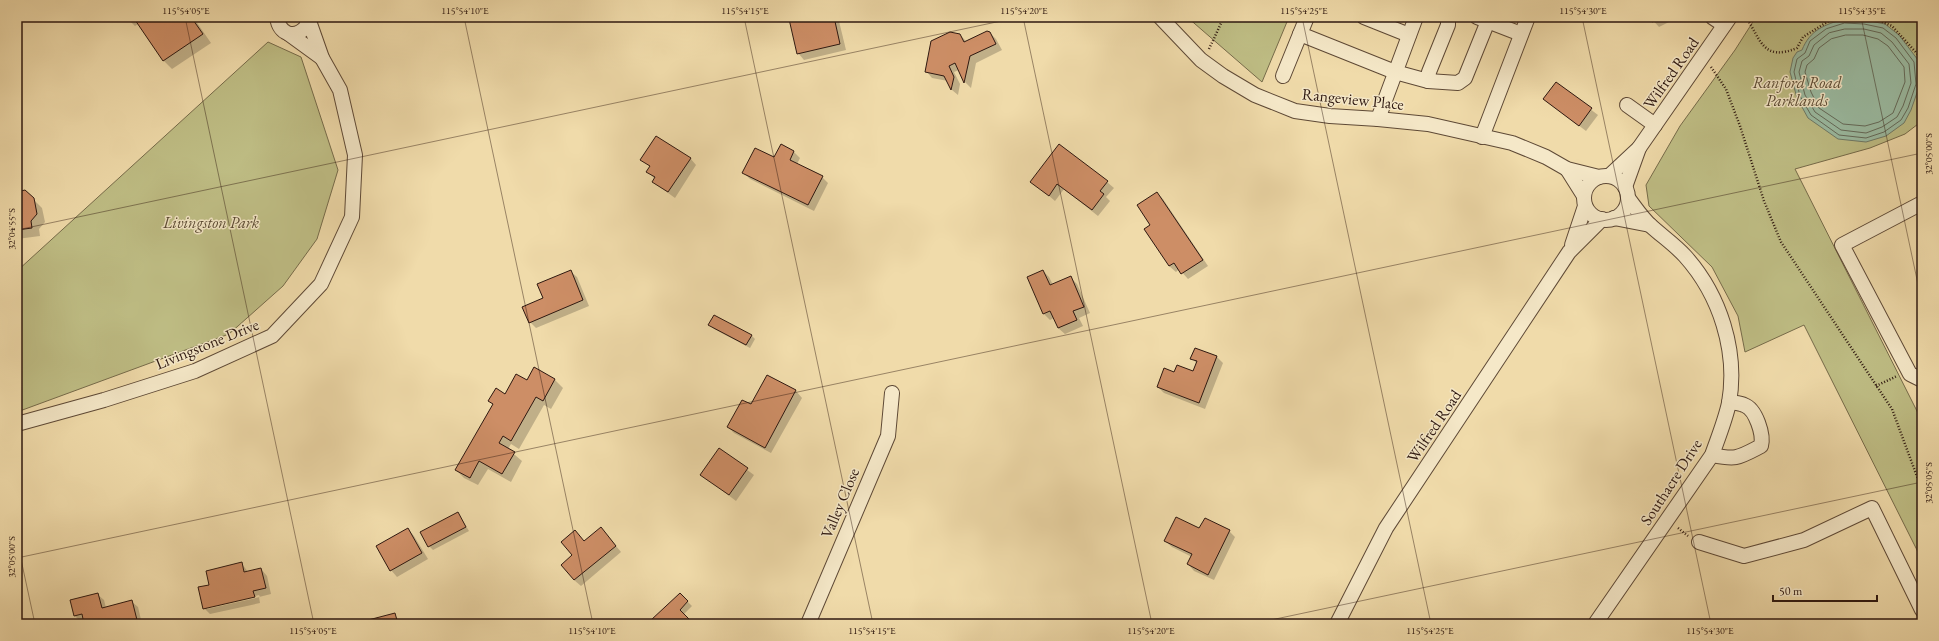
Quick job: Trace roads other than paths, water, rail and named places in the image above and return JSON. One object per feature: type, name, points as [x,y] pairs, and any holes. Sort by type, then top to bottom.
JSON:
[{"type":"street","name":"Livingstone Drive","points":[[277,17],[278,24],[282,31],[289,34],[322,58]]},
{"type":"street","name":"Rangeview Place","points":[[1160,17],[1201,60],[1223,76],[1255,95],[1295,111],[1330,116],[1428,124],[1530,150],[1567,169],[1604,176]]},
{"type":"street","points":[[1283,76],[1307,17]]},
{"type":"street","points":[[1364,17],[1410,34]]},
{"type":"street","points":[[1378,119],[1416,17]]},
{"type":"street","points":[[1428,81],[1448,25],[1448,17]]},
{"type":"street","points":[[1482,137],[1528,17]]},
{"type":"street","points":[[1712,17],[1727,21]]},
{"type":"street","name":"Livingstone Drive","points":[[17,424],[104,400],[195,371],[272,336],[321,284],[352,217],[355,155],[340,90],[322,58],[309,19]]},
{"type":"street","points":[[289,34],[302,32],[309,19]]},
{"type":"street","points":[[1300,34],[1395,72],[1428,81],[1458,83],[1463,82],[1483,19],[1521,34]]},
{"type":"street","name":"Wilfred Road","points":[[1569,252],[1588,184],[1604,176],[1639,148],[1727,21]]},
{"type":"street","points":[[1627,106],[1655,125]]},
{"type":"street","name":"Wilfred Road","points":[[1337,624],[1386,528],[1569,252],[1608,219],[1624,210],[1627,192],[1639,148]]},
{"type":"street","points":[[1567,169],[1584,201],[1595,217],[1608,219]]},
{"type":"street","points":[[1604,176],[1616,178],[1627,192]]},
{"type":"street","name":"Southacre Drive","points":[[1595,624],[1712,455],[1722,428],[1729,402],[1731,366],[1725,329],[1709,289],[1694,266],[1676,247],[1650,225],[1627,192]]},
{"type":"street","points":[[1922,203],[1842,245],[1910,374],[1922,380]]},
{"type":"street","name":"Southacre Drive","points":[[1608,219],[1650,225]]},
{"type":"street","name":"Valley Close","points":[[808,624],[888,436],[892,393]]},
{"type":"street","points":[[1712,455],[1733,459],[1740,457],[1761,446],[1763,440],[1762,432],[1750,409],[1744,405],[1729,402]]},
{"type":"street","points":[[1699,542],[1744,556],[1804,540],[1872,508],[1922,610]]},
{"type":"water","points":[[1844,19],[1865,20],[1885,24],[1899,35],[1918,60],[1920,84],[1911,110],[1904,123],[1886,136],[1866,142],[1838,139],[1808,118],[1797,98],[1790,72],[1793,58],[1797,52],[1802,50],[1805,43],[1818,29]]},
{"type":"park label","name":"Ranford Road Parklands","points":[[1797,91]]},
{"type":"park label","name":"Livingston Park","points":[[211,222]]}]
